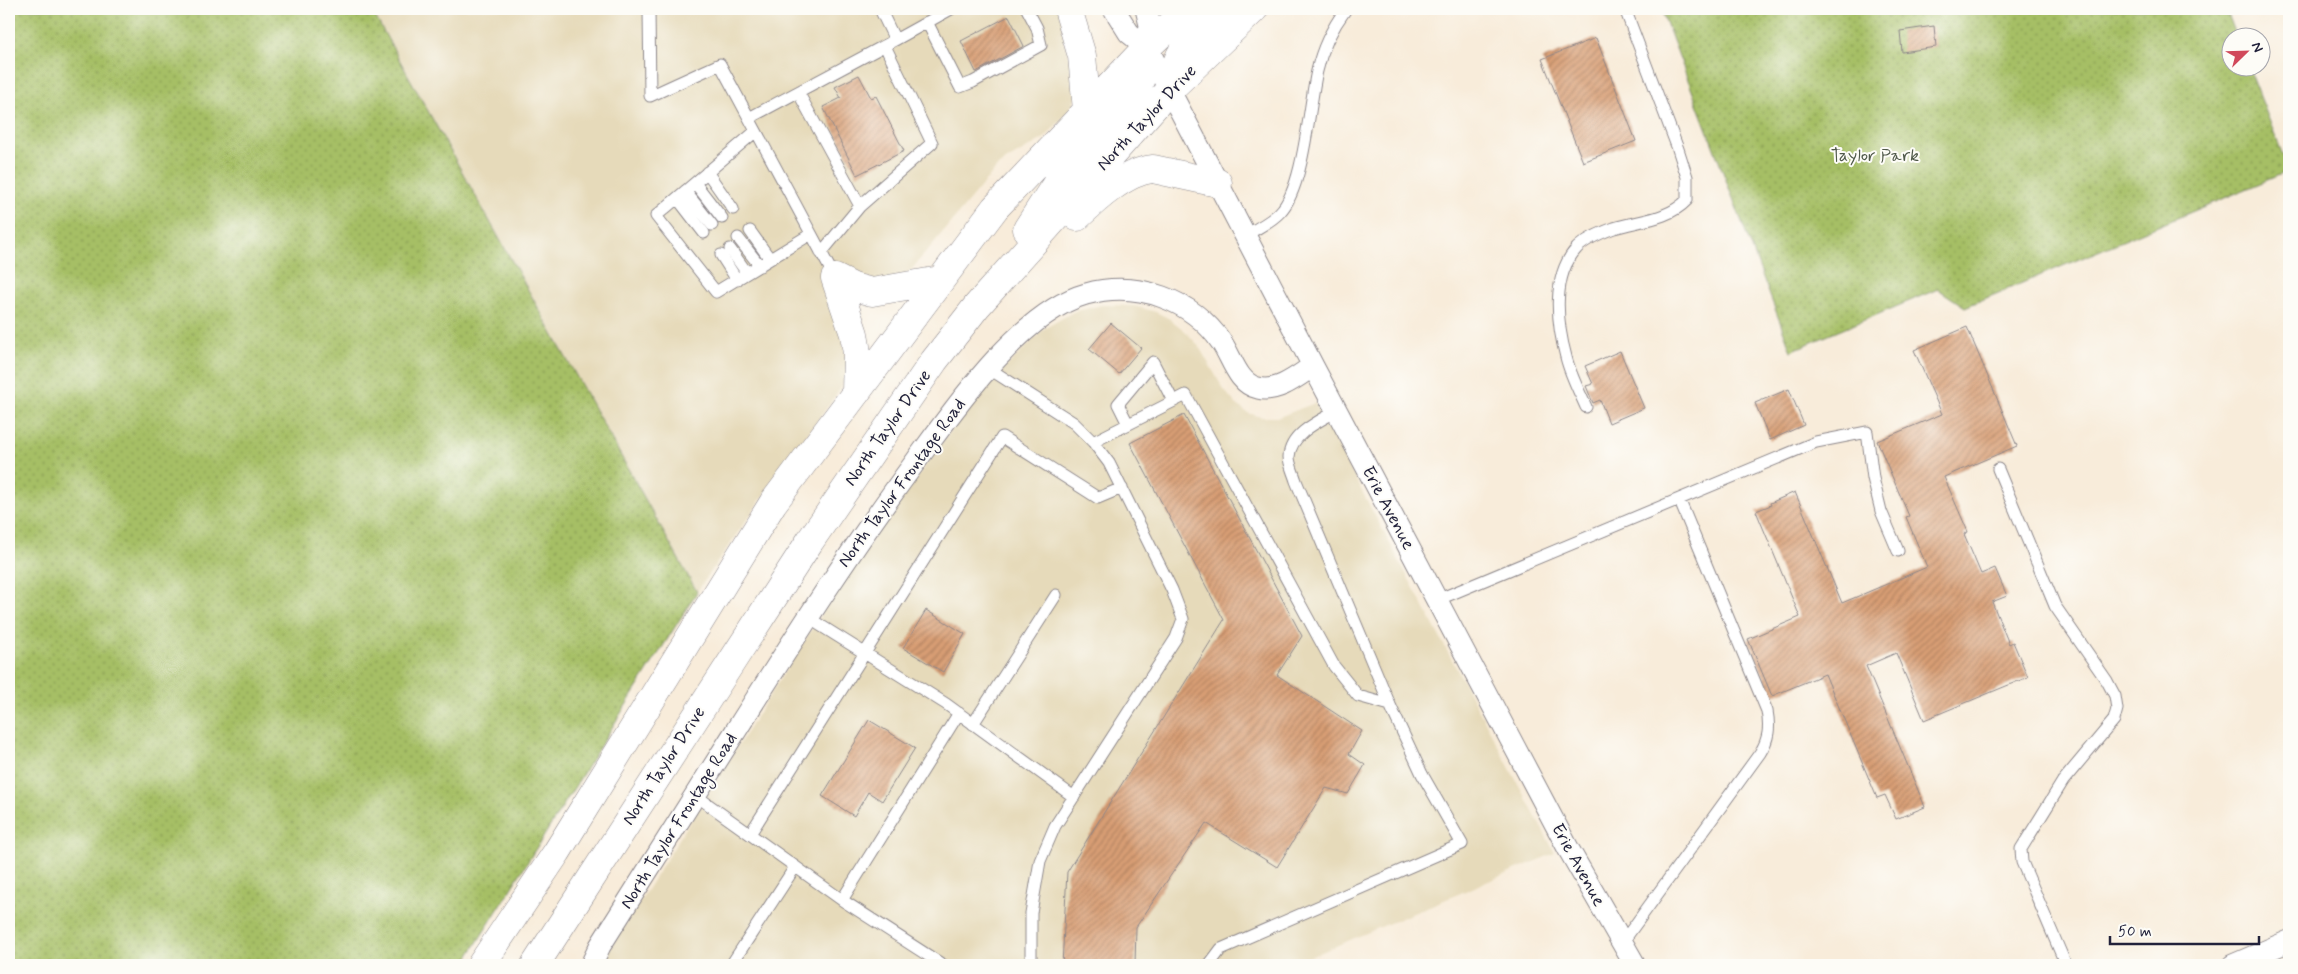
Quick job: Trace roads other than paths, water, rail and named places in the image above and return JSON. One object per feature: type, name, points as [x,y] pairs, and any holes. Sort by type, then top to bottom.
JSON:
[{"type":"main road","points":[[1068,9],[1082,56],[1088,110]]},
{"type":"main road","points":[[481,965],[556,852],[773,503],[994,208],[1148,46],[1188,9]]},
{"type":"main road","points":[[1170,90],[1178,56],[1190,38],[1219,9]]},
{"type":"main road","name":"North Taylor Drive","points":[[535,965],[810,540],[934,361],[977,306],[1170,90],[1254,9]]},
{"type":"main road","points":[[977,306],[1058,181],[1136,92],[1145,67],[1148,46]]},
{"type":"main road","points":[[977,306],[1046,249],[1086,208],[1118,183],[1147,169],[1218,183]]},
{"type":"main road","points":[[835,278],[853,287],[872,292],[940,280]]},
{"type":"main road","points":[[835,278],[854,334],[857,353],[856,392]]},
{"type":"street","name":"Erie Avenue","points":[[1114,9],[1129,33],[1148,46],[1313,366],[1569,850],[1635,965]]},
{"type":"street","name":"Erie Avenue","points":[[1146,9],[1150,25],[1148,46]]},
{"type":"street","name":"North Taylor Frontage Road","points":[[591,965],[605,938],[808,617],[874,518],[962,399],[988,368],[1032,325],[1072,299],[1110,289],[1130,289],[1150,293],[1177,303],[1196,315],[1222,343],[1243,380],[1251,386],[1264,389],[1272,388],[1286,383],[1313,366]]},
{"type":"street","points":[[2232,965],[2289,941]]},
{"type":"lane","points":[[649,9],[650,96],[720,64],[835,278]]},
{"type":"lane","points":[[880,9],[895,40]]},
{"type":"lane","points":[[749,118],[951,9]]},
{"type":"lane","points":[[927,22],[960,87],[973,82],[1041,45],[1036,28],[1027,9]]},
{"type":"lane","points":[[1245,236],[1281,212],[1288,201],[1300,167],[1317,69],[1331,30],[1346,9]]},
{"type":"lane","points":[[1586,407],[1566,358],[1561,333],[1558,301],[1560,282],[1568,264],[1578,248],[1592,238],[1611,229],[1677,211],[1687,200],[1686,177],[1678,149],[1625,9]]},
{"type":"lane","points":[[821,253],[860,206],[932,143],[884,46]]},
{"type":"lane","points":[[798,92],[860,206]]},
{"type":"lane","points":[[756,130],[656,216],[716,292],[811,234]]},
{"type":"lane","points":[[707,172],[734,209]]},
{"type":"lane","points":[[695,183],[722,218]]},
{"type":"lane","points":[[681,195],[708,229]]},
{"type":"lane","points":[[750,231],[765,262]]},
{"type":"lane","points":[[738,238],[765,262]]},
{"type":"lane","points":[[725,252],[742,277]]},
{"type":"lane","points":[[1128,424],[1118,404],[1153,362],[1173,401]]},
{"type":"lane","points":[[988,368],[1074,423],[1093,442],[1109,463],[1122,488],[1172,590],[1183,619],[1176,638],[1055,826],[1040,861],[1032,913],[1031,965]]},
{"type":"lane","points":[[1093,442],[1186,395],[1334,666],[1358,696],[1390,705]]},
{"type":"lane","points":[[1209,965],[1221,949],[1462,844],[1422,774],[1390,705],[1296,480],[1289,458],[1292,445],[1304,432],[1337,411]]},
{"type":"lane","points":[[1437,600],[1816,442],[1867,432],[1873,478],[1881,511],[1898,551]]},
{"type":"lane","points":[[750,834],[1002,437],[1098,498],[1122,488]]},
{"type":"lane","points":[[1998,469],[2055,606],[2107,680],[2115,696],[2117,709],[2114,720],[2063,781],[2021,849],[2022,862],[2066,965]]},
{"type":"lane","points":[[1622,943],[1760,753],[1768,738],[1769,724],[1767,711],[1679,499]]},
{"type":"lane","points":[[973,724],[1056,595]]},
{"type":"lane","points":[[808,617],[959,713],[1074,797]]},
{"type":"lane","points":[[842,900],[959,713]]},
{"type":"lane","points":[[695,796],[842,900],[944,965]]},
{"type":"lane","points":[[731,965],[795,867]]},
{"type":"park label","name":"Taylor Park","points":[[1875,156]]}]
